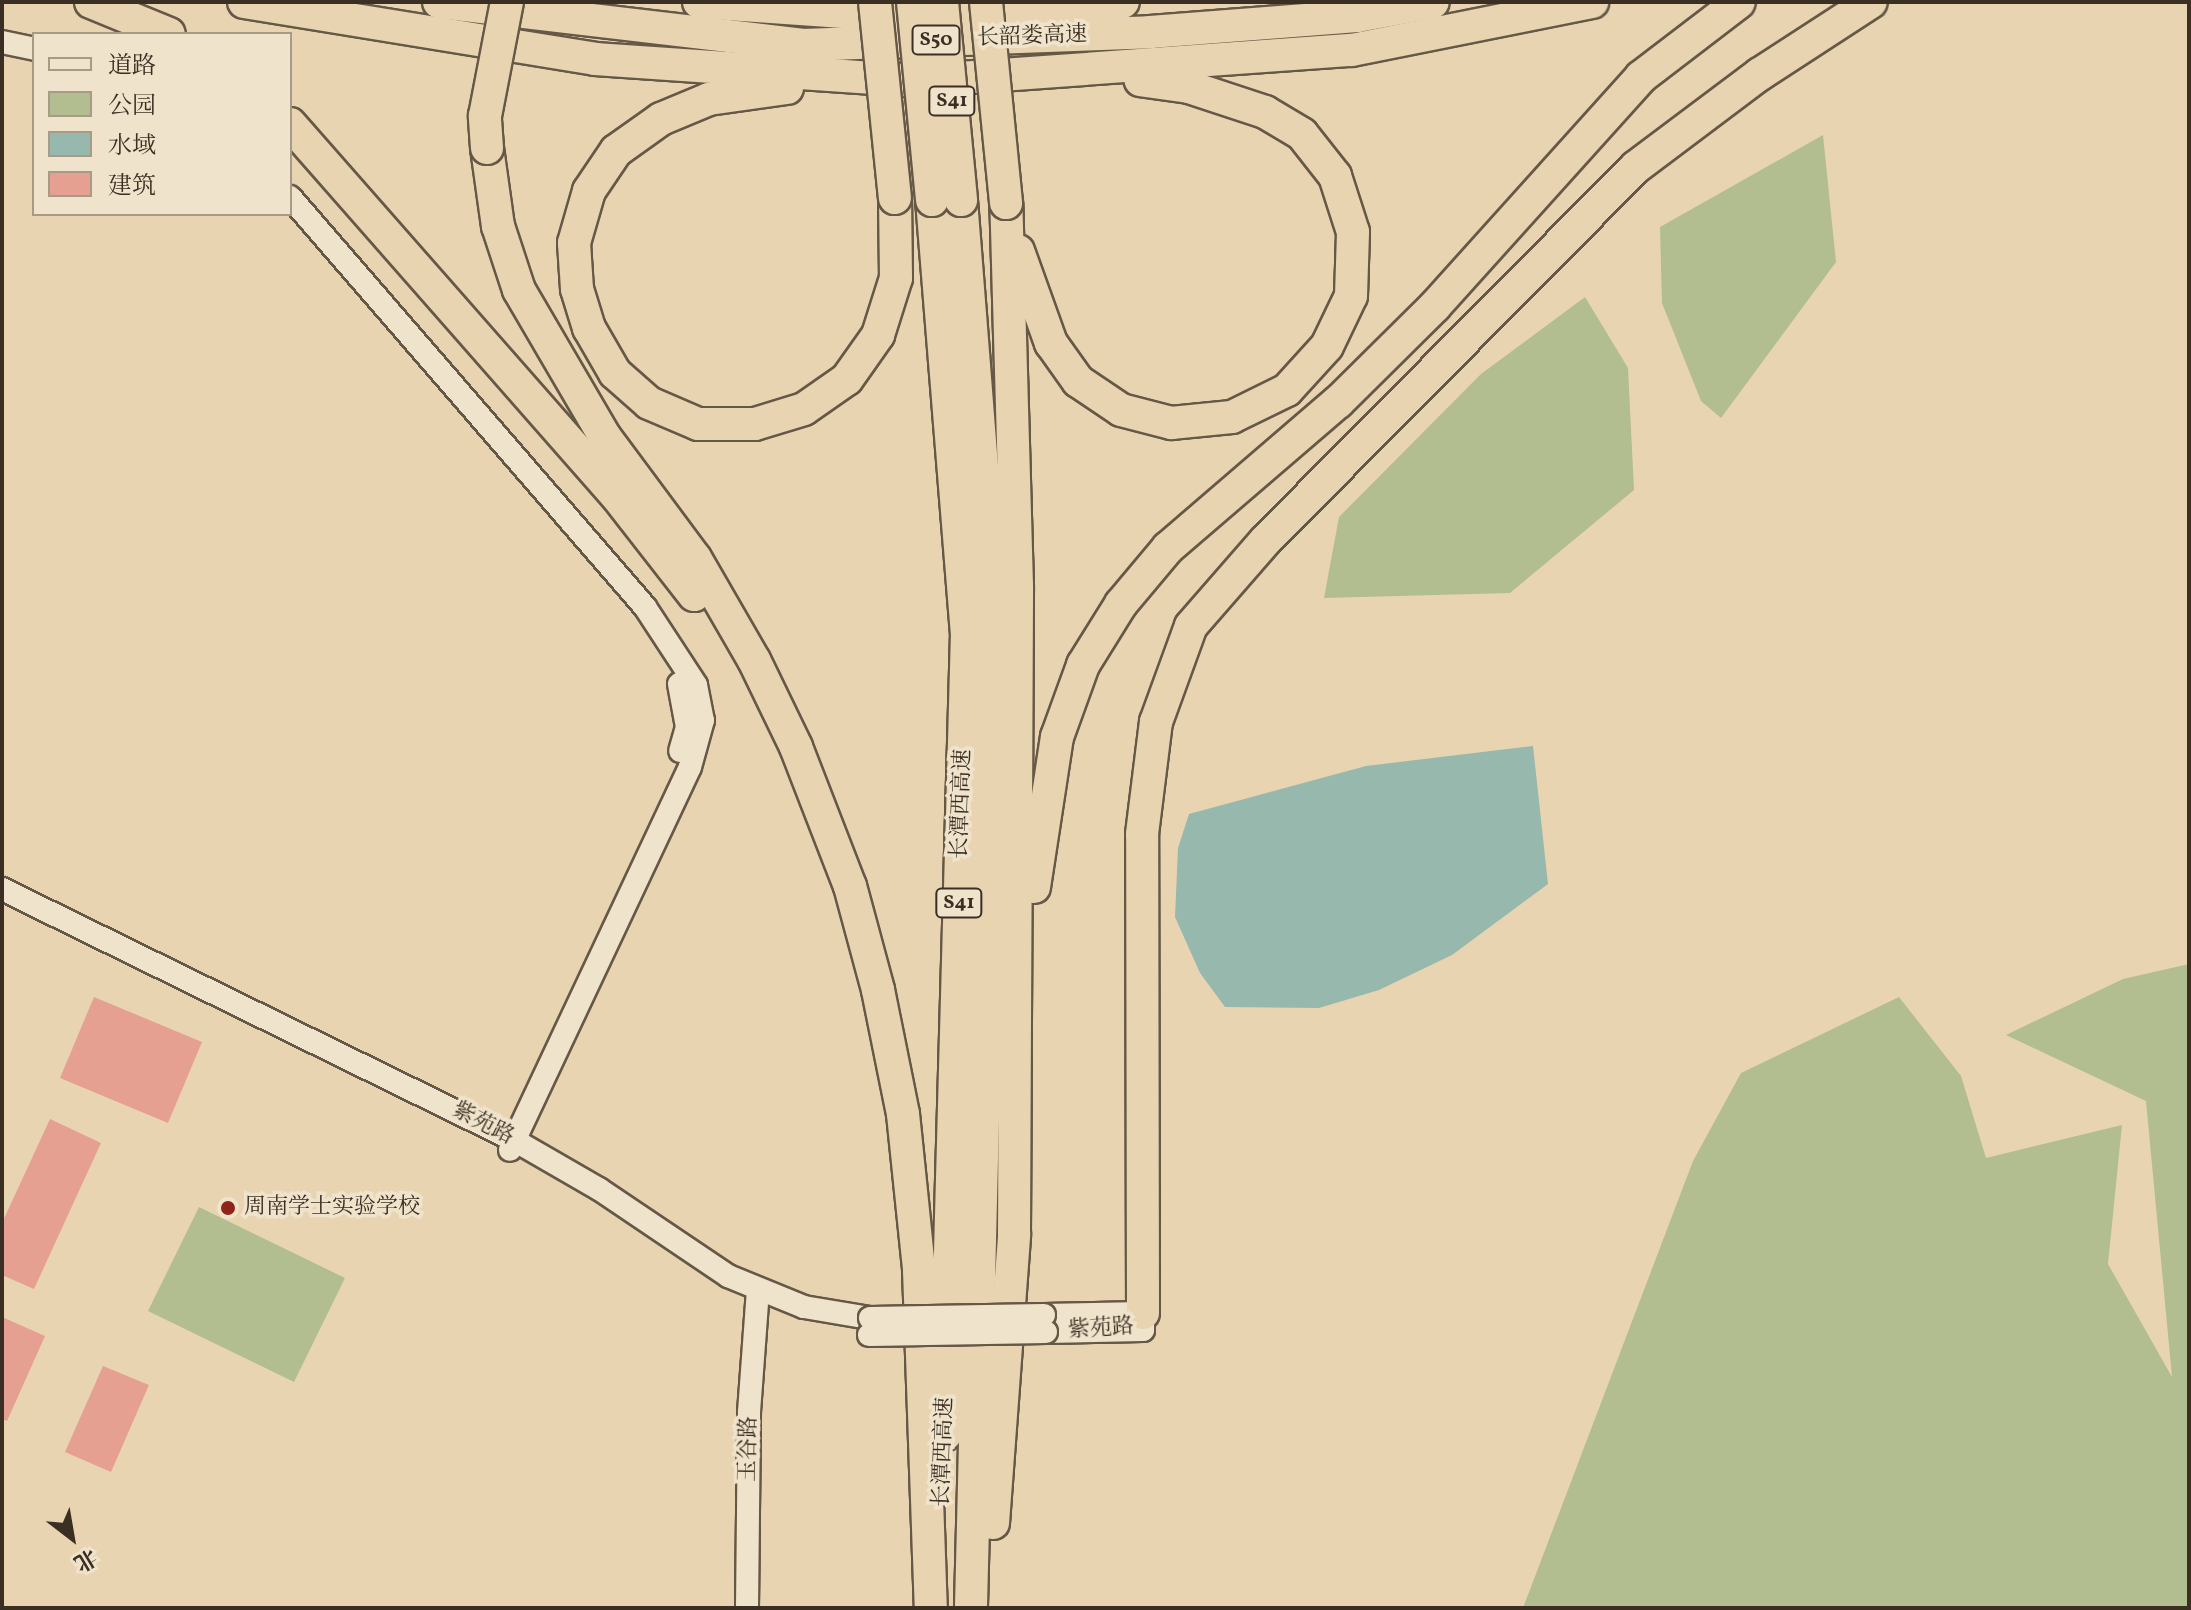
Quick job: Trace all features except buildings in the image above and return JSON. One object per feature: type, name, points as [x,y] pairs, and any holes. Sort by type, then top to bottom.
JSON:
[{"type":"highway","points":[[91,2],[164,32]]},
{"type":"highway","points":[[244,2],[595,59],[917,81],[1352,50],[1592,2]]},
{"type":"highway","name":"长韶娄高速","points":[[439,2],[803,45],[1150,32],[1357,16],[1433,2]]},
{"type":"highway","points":[[507,2],[485,116],[487,148],[498,226],[526,303],[605,437],[695,558],[796,747],[850,886],[878,990],[903,1114],[919,1270],[931,1608]]},
{"type":"highway","name":"长韶娄高速","points":[[699,2],[858,13],[1123,2]]},
{"type":"highway","points":[[865,79],[709,99],[661,119],[616,151],[589,191],[574,243],[577,289],[589,328],[615,373],[649,403],[698,424],[755,424],[804,409],[847,379],[878,335],[896,278],[895,198],[875,2]]},
{"type":"highway","name":"长潭西高速","points":[[913,2],[947,200],[995,631],[971,1608]]},
{"type":"highway","name":"长潭西高速","points":[[940,1608],[967,632],[947,200],[942,2]]},
{"type":"highway","points":[[985,1608],[1014,1234],[1017,586],[1006,203],[986,2]]},
{"type":"highway","points":[[1014,1113],[1037,859],[1057,737],[1083,665],[1121,604],[1168,548],[1338,402],[1435,306],[1641,77],[1739,2]]},
{"type":"highway","points":[[1143,1313],[1142,834],[1156,722],[1191,626],[1266,540],[1636,167],[1760,74],[1871,2]]},
{"type":"highway","points":[[1006,203],[1025,278],[1051,343],[1078,381],[1121,410],[1171,423],[1232,417],[1287,390],[1327,346],[1351,296],[1353,232],[1335,176],[1302,134],[1265,112],[1189,87],[1074,70]]},
{"type":"highway","points":[[292,126],[626,507],[682,577],[796,747]]},
{"type":"street","points":[[2,29],[32,35]]},
{"type":"street","points":[[2,42],[32,49]]},
{"type":"street","points":[[292,199],[645,607],[696,685],[703,720],[690,767],[506,1142]]},
{"type":"street","points":[[290,216],[633,612],[666,656],[684,694],[687,727],[675,766],[506,1142]]},
{"type":"street","name":"紫苑路","points":[[2,889],[506,1142],[762,1299],[807,1323],[870,1326],[1045,1324],[1143,1330],[1143,1313]]},
{"type":"street","name":"紫苑路","points":[[2,904],[506,1142]]},
{"type":"street","name":"玉谷路","points":[[747,1608],[749,1412],[762,1299]]},
{"type":"street","name":"玉谷路","points":[[757,1608],[762,1299]]},
{"type":"green space","points":[[1823,135],[1836,262],[1721,418],[1701,401],[1662,303],[1660,227]]},
{"type":"green space","points":[[1585,297],[1628,368],[1634,490],[1510,593],[1324,598],[1339,517],[1481,374]]},
{"type":"green space","points":[[2189,964],[2189,1608],[1523,1608],[1693,1161],[1741,1073],[1899,997],[1961,1076],[1986,1158],[2122,1125],[2108,1264],[2172,1377],[2146,1101],[2006,1035],[2123,979]]},
{"type":"green space","points":[[199,1207],[345,1278],[294,1382],[148,1311]]},
{"type":"water","points":[[1533,746],[1548,884],[1452,955],[1379,990],[1319,1008],[1225,1007],[1200,973],[1175,917],[1178,848],[1189,814],[1366,766]]},
{"type":"place","name":"周南学士实验学校","points":[[228,1208]]}]
